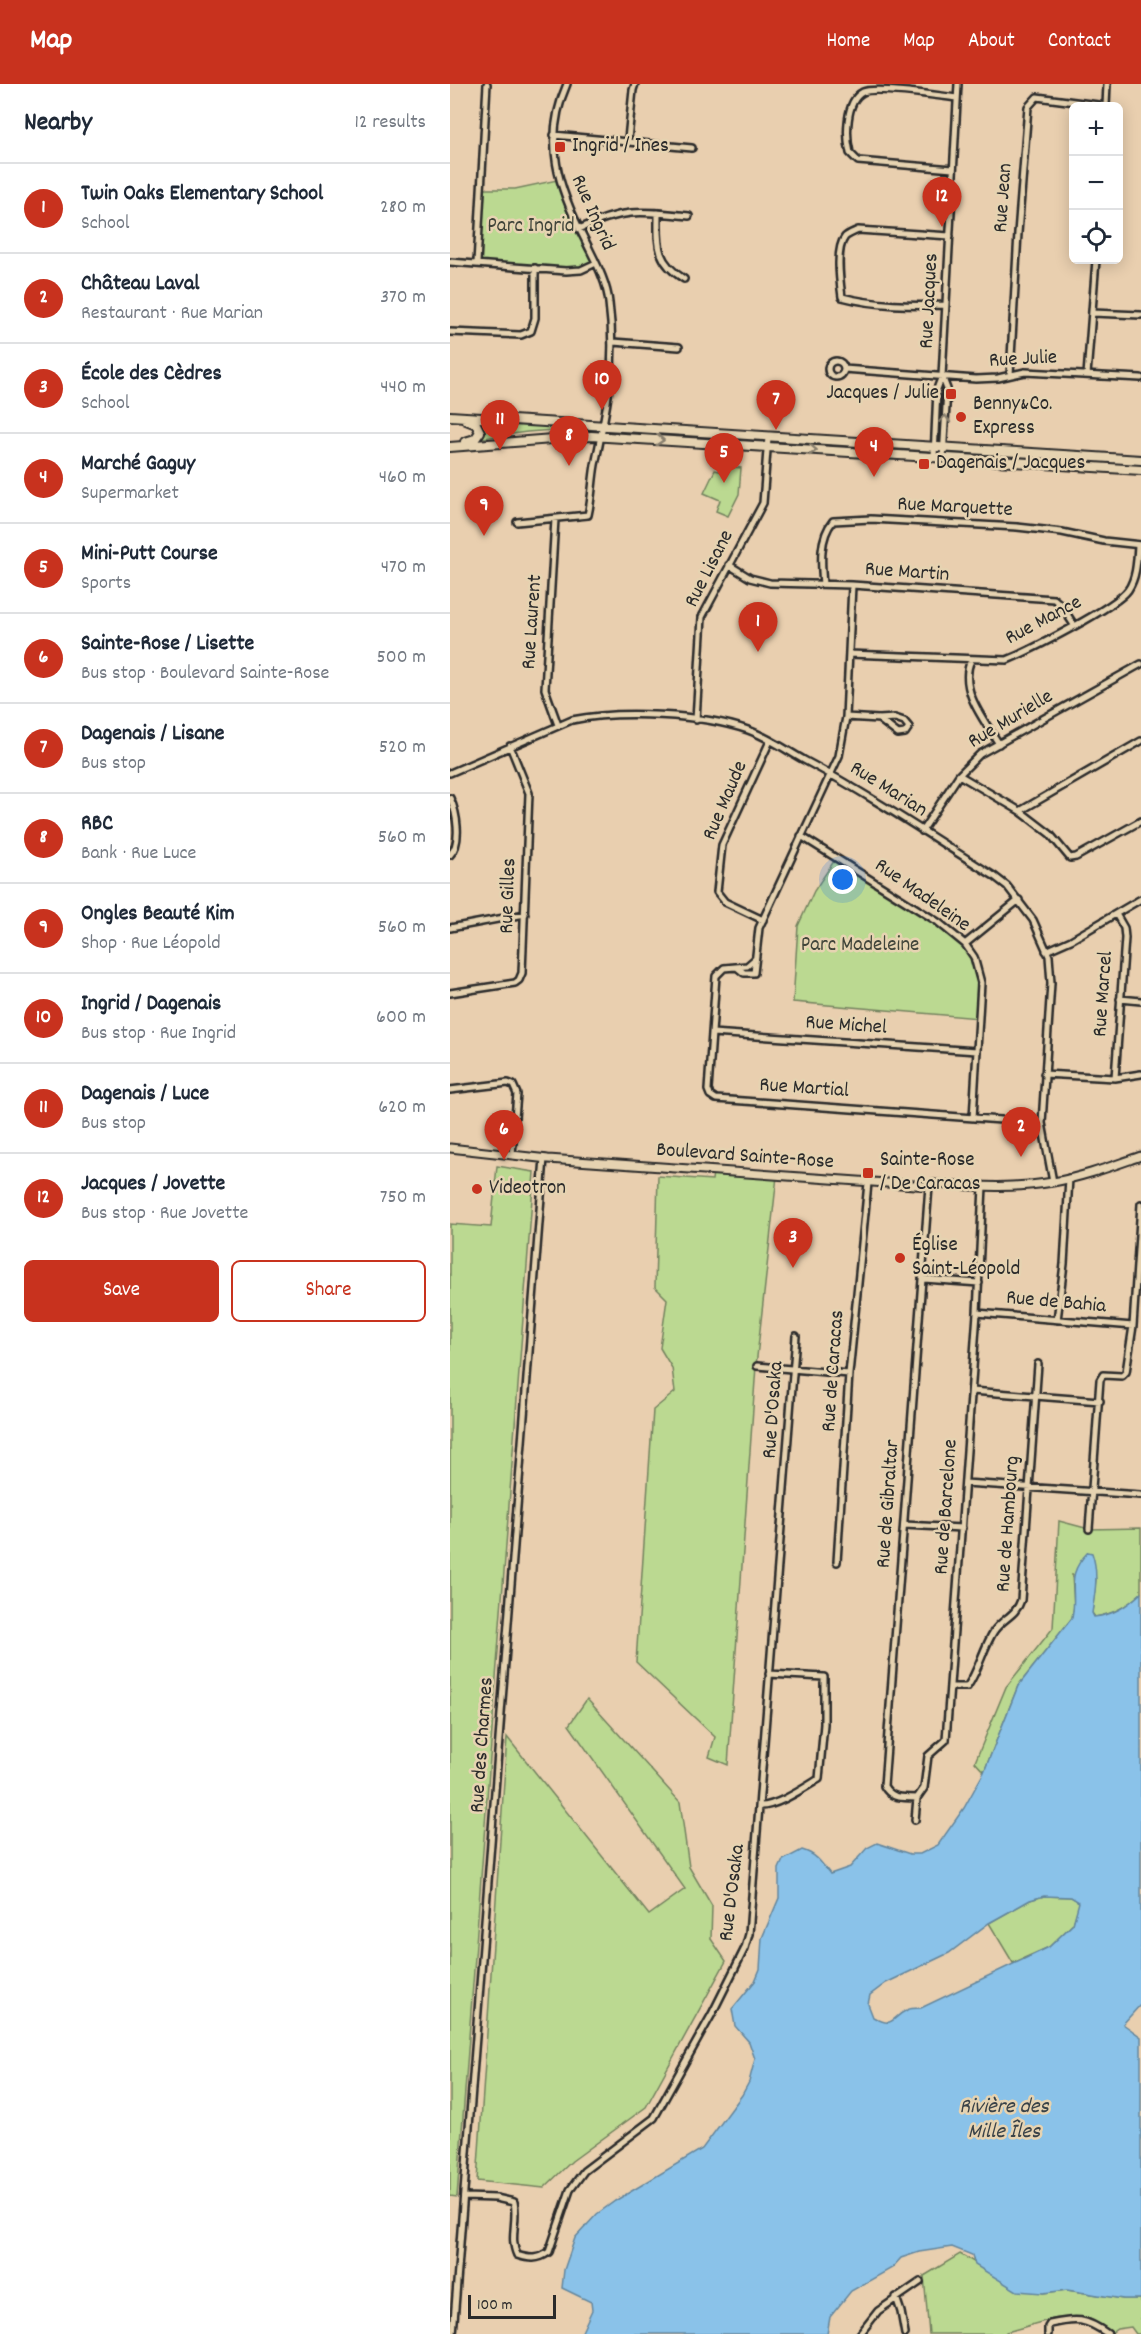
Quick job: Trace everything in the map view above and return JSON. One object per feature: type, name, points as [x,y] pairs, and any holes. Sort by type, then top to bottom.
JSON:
[{"type":"main road","points":[[454,417],[1141,460]]},
{"type":"main road","points":[[451,447],[475,439],[480,432],[475,423],[454,417]]},
{"type":"main road","points":[[451,447],[572,436],[602,436],[1141,470]]},
{"type":"street","points":[[477,263],[487,84]]},
{"type":"street","name":"Rue Ingrid","points":[[555,519],[588,515],[610,386],[613,342],[609,300],[596,263],[563,196],[555,166],[554,135],[562,94],[567,84]]},
{"type":"street","points":[[626,142],[635,84]]},
{"type":"street","name":"Rue Jacques","points":[[933,457],[937,389],[942,376],[958,84]]},
{"type":"street","points":[[1106,102],[1107,84]]},
{"type":"street","points":[[953,169],[858,161],[850,153],[848,128],[852,102],[863,92],[878,91],[957,98]]},
{"type":"street","name":"Rue Jean","points":[[1010,375],[1028,107],[1037,97],[1075,102]]},
{"type":"street","points":[[554,135],[692,148]]},
{"type":"street","points":[[579,229],[617,214],[634,211],[689,216]]},
{"type":"street","points":[[658,213],[658,246],[661,258],[684,279]]},
{"type":"street","points":[[946,305],[881,304],[842,297],[840,259],[846,236],[858,230],[950,236]]},
{"type":"street","points":[[450,262],[574,270],[581,270],[596,263]]},
{"type":"street","points":[[1088,375],[1096,264]]},
{"type":"street","points":[[450,332],[521,335],[531,331],[536,318],[536,268]]},
{"type":"street","points":[[1092,314],[1141,315]]},
{"type":"street","points":[[613,342],[679,347]]},
{"type":"street","name":"Rue Julie","points":[[844,369],[976,379],[998,378],[1025,372],[1141,378]]},
{"type":"street","name":"Rue Jacques","points":[[942,376],[947,390],[943,458]]},
{"type":"street","name":"Rue Lisane","points":[[696,720],[702,617],[763,503],[768,437]]},
{"type":"street","points":[[517,522],[555,519]]},
{"type":"street","name":"Rue Laurent","points":[[555,519],[545,689],[558,725]]},
{"type":"street","name":"Rue Marquette","points":[[823,584],[821,563],[825,530],[832,521],[871,519],[1017,527],[1139,545]]},
{"type":"street","name":"Rue Mance","points":[[849,654],[1007,660],[1114,603],[1128,591],[1136,574],[1139,545]]},
{"type":"street","name":"Rue Martin","points":[[729,566],[750,578],[770,584],[852,585],[1054,599],[1061,605],[1074,625]]},
{"type":"street","name":"Rue Martial","points":[[852,585],[846,717],[839,756],[759,928],[755,959],[747,966],[724,968],[716,976],[708,1090],[710,1095],[716,1099],[1042,1123]]},
{"type":"street","points":[[971,660],[966,672],[969,690],[984,721],[999,744]]},
{"type":"street","name":"Rue Murielle","points":[[922,831],[959,775],[980,754],[1141,664]]},
{"type":"street","name":"Rue Marian","points":[[450,773],[576,719],[609,713],[696,720],[747,730],[770,741],[832,774],[994,876],[1007,886],[1033,920],[1046,951],[1051,983],[1042,1123],[1053,1182]]},
{"type":"street","points":[[846,717],[896,718],[904,721],[909,727],[905,733],[898,734],[879,719]]},
{"type":"street","name":"Rue Maude","points":[[763,920],[725,902],[717,892],[722,845],[770,741]]},
{"type":"street","points":[[1020,811],[1141,741]]},
{"type":"street","name":"Rue Gilles","points":[[450,993],[515,983],[522,973],[530,793],[510,746]]},
{"type":"street","points":[[959,775],[1020,811],[1050,834],[1070,858],[1076,857],[1141,821]]},
{"type":"street","points":[[450,798],[457,814],[455,847],[450,855]]},
{"type":"street","name":"Rue Madeleine","points":[[801,836],[938,922],[965,944],[974,957],[981,983],[973,1118]]},
{"type":"street","points":[[1046,951],[1071,940],[1141,899]]},
{"type":"street","points":[[965,944],[1019,900]]},
{"type":"street","points":[[450,928],[525,914]]},
{"type":"street","name":"Rue Marcel","points":[[1114,1078],[1125,938],[1124,928],[1116,914]]},
{"type":"street","points":[[1120,999],[1141,1001]]},
{"type":"street","name":"Rue Michel","points":[[712,1033],[977,1052]]},
{"type":"street","points":[[1044,1074],[1114,1078],[1141,1074]]},
{"type":"street","points":[[450,1090],[508,1083],[513,1085],[517,1094],[512,1154]]},
{"type":"street","name":"Boulevard Sainte-Rose","points":[[450,1148],[544,1158],[868,1182],[929,1186],[933,1184],[1011,1187],[1069,1179],[1141,1156]]},
{"type":"street","name":"Rue des Charmes","points":[[453,2334],[544,1158]]},
{"type":"street","points":[[1058,1320],[1069,1179]]},
{"type":"street","name":"Rue de Caracas","points":[[837,1562],[849,1374],[868,1182]]},
{"type":"street","name":"Rue de Gibraltar","points":[[917,1798],[894,1797],[884,1786],[924,1279],[929,1186]]},
{"type":"street","name":"Rue de Barcelone","points":[[915,1820],[917,1798],[924,1788],[928,1756],[946,1740],[972,1391],[983,1186]]},
{"type":"street","points":[[1089,1529],[1103,1375],[1122,1376],[1126,1372],[1133,1326],[1141,1204]]},
{"type":"street","points":[[924,1279],[979,1283]]},
{"type":"street","name":"Rue de Bahia","points":[[977,1313],[1133,1326]]},
{"type":"street","name":"Rue D'Osaka","points":[[464,2197],[496,2198],[514,2202],[516,2210],[512,2246],[517,2255],[542,2258],[549,2252],[570,2190],[584,2171],[654,2118],[712,2014],[745,1948],[749,1934],[796,1336]]},
{"type":"street","name":"Rue de Hambourg","points":[[950,1686],[967,1687],[974,1677],[993,1633],[1018,1610],[1024,1583],[1028,1486],[1038,1364]]},
{"type":"street","points":[[757,1366],[849,1374]]},
{"type":"street","points":[[972,1391],[1100,1401]]},
{"type":"street","points":[[965,1483],[1141,1495]]},
{"type":"street","points":[[904,1525],[962,1528]]},
{"type":"street","points":[[759,1806],[778,1801],[819,1779],[824,1724],[824,1677],[769,1674]]},
{"type":"street","points":[[860,2334],[878,2311],[920,2282]]},
{"type":"street","points":[[896,2297],[906,2334]]},
{"type":"street","points":[[1048,2334],[1048,2326],[1052,2323],[1085,2320],[1108,2334]]},
{"type":"green space","name":"Parc Ingrid","points":[[557,180],[596,263],[581,270],[481,264],[476,253],[481,189],[515,189]]},
{"type":"green space","points":[[483,425],[580,428],[483,438]]},
{"type":"green space","points":[[725,466],[741,468],[739,494],[728,516],[716,511],[720,500],[704,493],[715,470],[724,472]]},
{"type":"green space","name":"Parc Madeleine","points":[[836,858],[934,919],[966,947],[974,958],[978,973],[979,1018],[793,1002],[798,926],[814,891]]},
{"type":"green space","points":[[497,1166],[534,1172],[457,2197],[450,2196],[450,1224],[491,1227]]},
{"type":"green space","points":[[713,1172],[777,1176],[756,1366],[728,1765],[709,1757],[715,1737],[636,1662],[653,1410],[675,1392],[672,1368],[660,1348],[667,1299],[655,1287],[658,1176],[712,1180]]},
{"type":"green space","points":[[1059,1521],[1089,1529],[1141,1528],[1141,1593],[1120,1609],[1095,1617],[1092,1613],[1096,1579],[1072,1575],[1074,1606],[1072,1618],[1018,1686],[984,1772],[975,1762],[1006,1687],[1053,1628]]},
{"type":"green space","points":[[587,1699],[680,1802],[689,1867],[712,1906],[711,1939],[726,1961],[646,2107],[572,2161],[544,2188],[477,2181],[507,1737],[649,1915],[685,1889],[569,1725]]},
{"type":"green space","points":[[1044,1896],[1071,1897],[1080,1902],[1073,1924],[1049,1947],[1013,1963],[989,1923],[1030,1900]]},
{"type":"green space","points":[[960,2254],[1000,2277],[1043,2293],[1067,2290],[1123,2299],[1141,2299],[1141,2334],[1136,2334],[1131,2327],[1117,2329],[1111,2333],[1093,2320],[1067,2317],[1006,2332],[1006,2334],[929,2334],[924,2276]]},
{"type":"water","name":"Rivière des Mille Îles","points":[[1088,1552],[1092,1553],[1096,1576],[1092,1613],[1094,1617],[1120,1609],[1141,1593],[1141,2004],[1123,2024],[1141,2037],[1141,2299],[1123,2299],[1067,2290],[1043,2293],[1017,2291],[975,2265],[972,2255],[952,2247],[919,2252],[901,2258],[892,2268],[851,2291],[830,2317],[827,2334],[581,2334],[592,2310],[591,2302],[562,2288],[564,2270],[575,2238],[597,2214],[615,2201],[702,2149],[749,2082],[755,2059],[749,2042],[735,2026],[732,2009],[755,1981],[760,1969],[762,1938],[779,1898],[779,1869],[783,1860],[802,1850],[815,1856],[830,1874],[850,1867],[867,1848],[877,1843],[910,1854],[920,1854],[938,1845],[964,1808],[984,1772],[1018,1686],[1072,1618],[1074,1576]],"holes":[[[1044,1896],[1071,1897],[1079,1902],[1073,1924],[1049,1947],[921,2008],[908,2009],[892,2021],[885,2022],[873,2017],[868,2004],[870,1995],[886,1983],[949,1953],[989,1923],[1030,1900]]]},
{"type":"place","name":"Ingrid / Ines","points":[[560,147]]},
{"type":"place","name":"Jacques / Jovette","points":[[942,227]]},
{"type":"place","name":"Jacques / Julie","points":[[951,394]]},
{"type":"place","name":"Ingrid / Dagenais","points":[[602,410]]},
{"type":"place","name":"Benny&Co. Express","points":[[961,417]]},
{"type":"place","name":"Dagenais / Lisane","points":[[776,430]]},
{"type":"place","name":"Dagenais / Luce","points":[[500,450]]},
{"type":"place","name":"Dagenais / Jacques","points":[[924,464]]},
{"type":"place","name":"RBC","points":[[569,466]]},
{"type":"place","name":"Marché Gaguy","points":[[874,477]]},
{"type":"place","name":"Mini-Putt Course","points":[[724,483]]},
{"type":"place","name":"Ongles Beauté Kim","points":[[484,536]]},
{"type":"place","name":"Twin Oaks Elementary School","points":[[758,652]]},
{"type":"place","name":"Château Laval","points":[[1021,1157]]},
{"type":"place","name":"Sainte-Rose / Lisette","points":[[504,1160]]},
{"type":"place","name":"Sainte-Rose / De Caracas","points":[[868,1173]]},
{"type":"place","name":"Videotron","points":[[477,1189]]},
{"type":"place","name":"Église Saint-Léopold","points":[[900,1258]]},
{"type":"place","name":"École des Cèdres","points":[[793,1268]]}]
